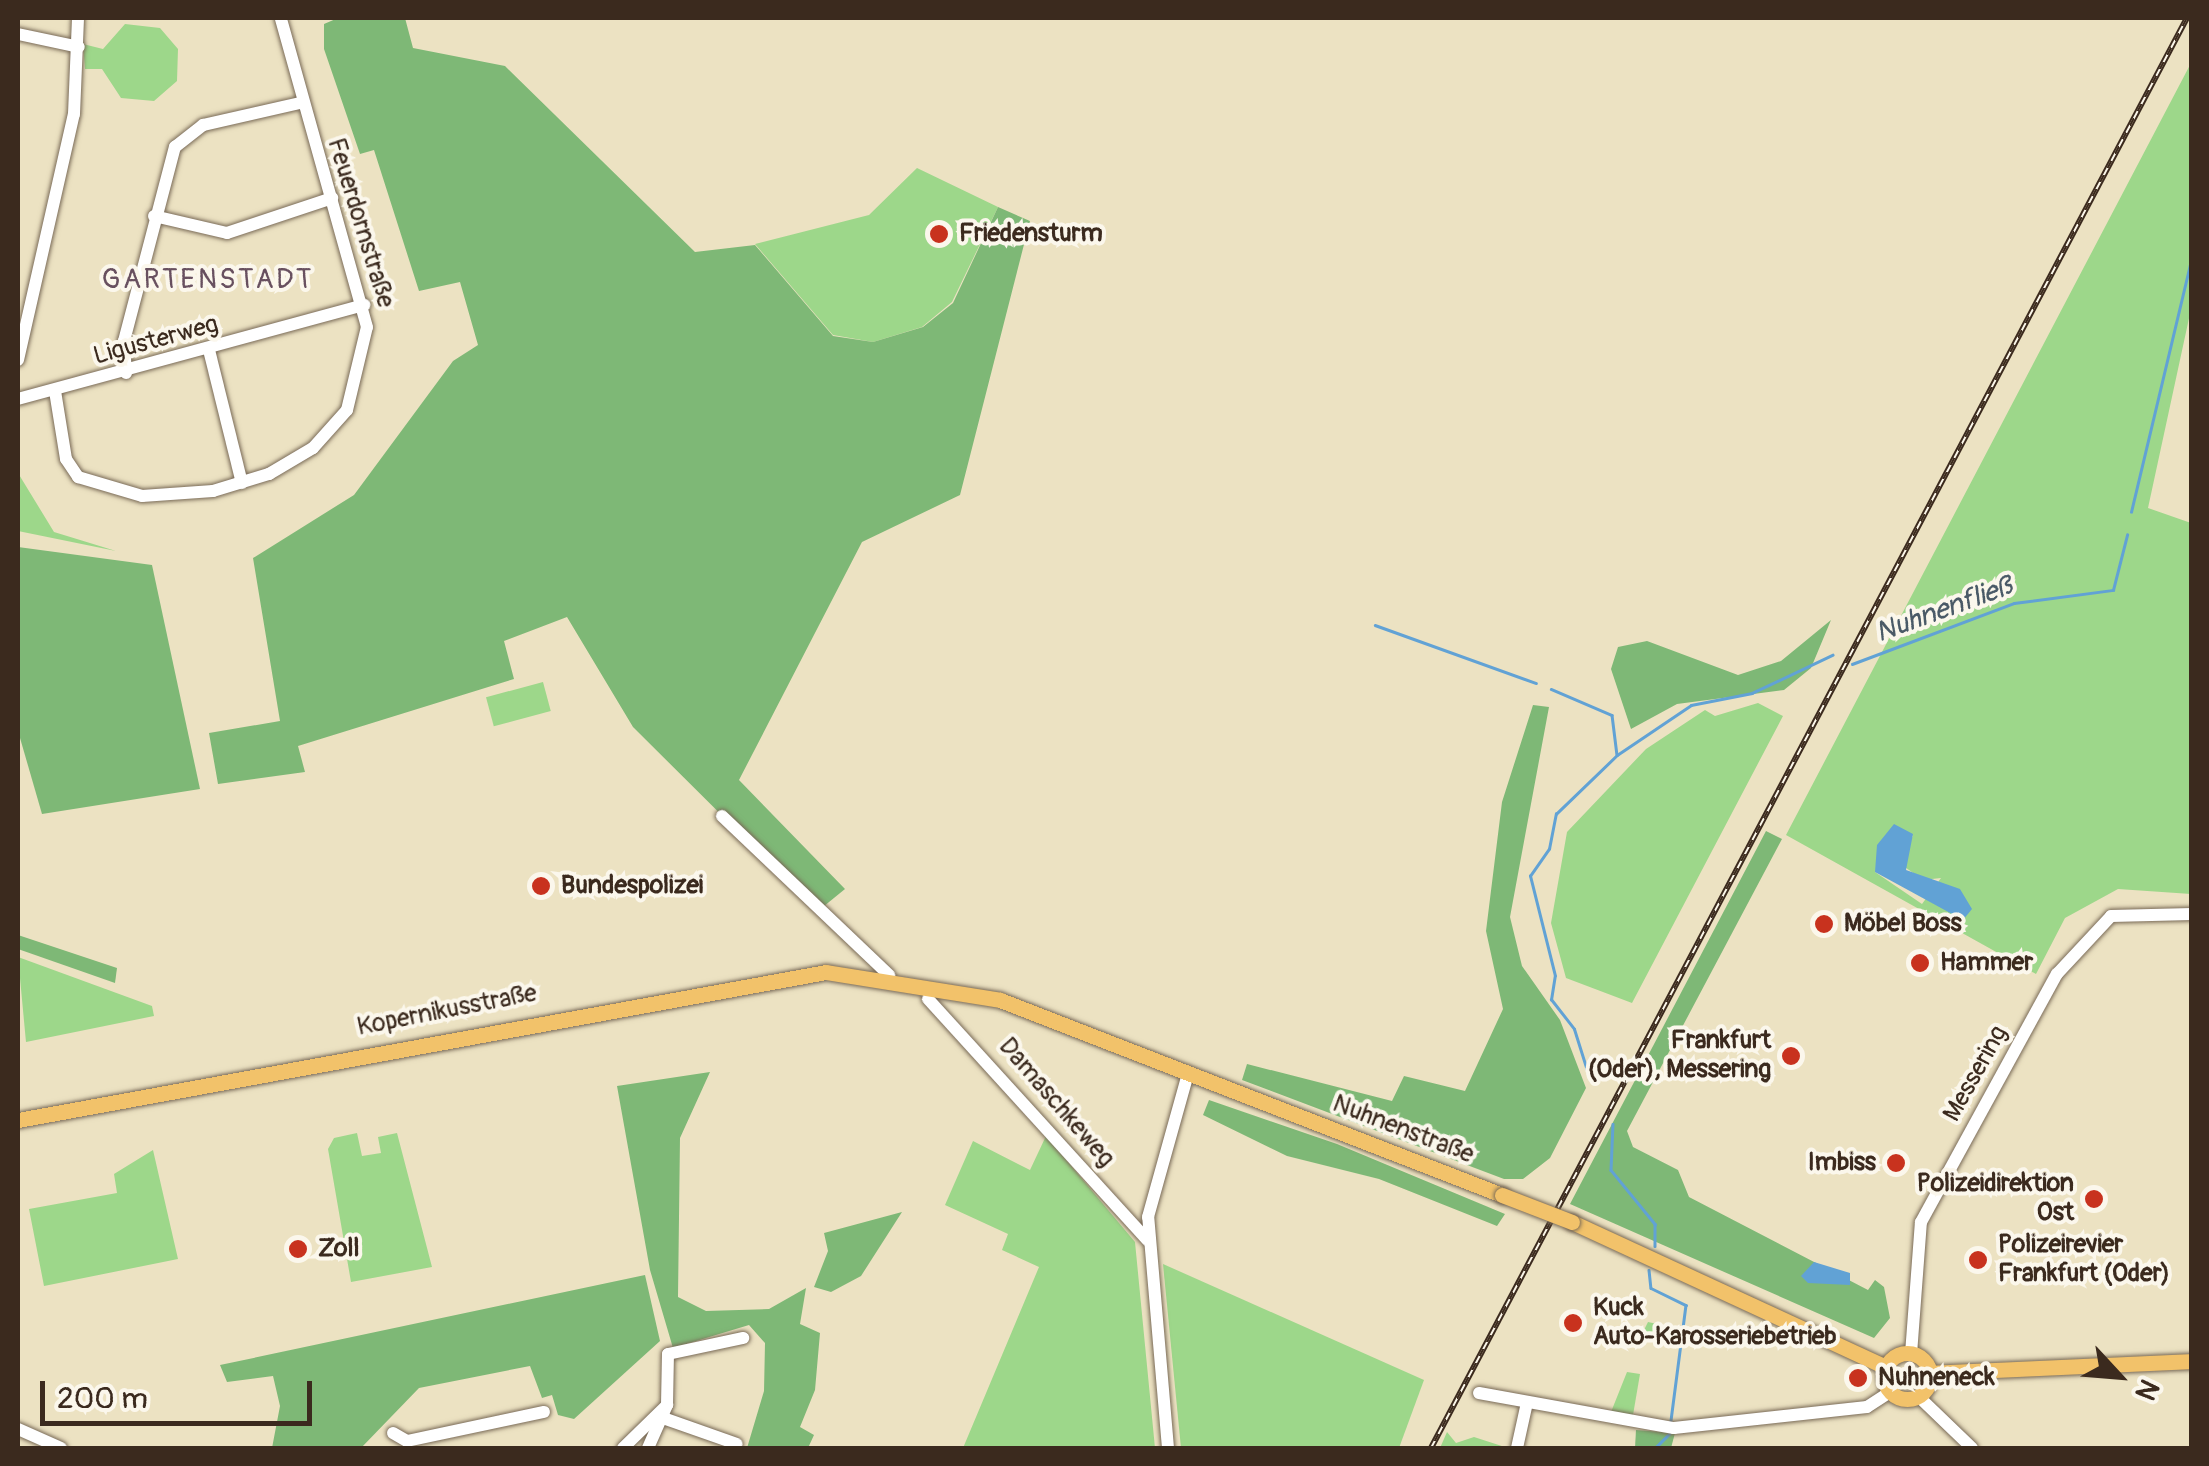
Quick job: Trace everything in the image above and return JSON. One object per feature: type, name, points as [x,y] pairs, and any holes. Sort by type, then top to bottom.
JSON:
[{"type":"main road","name":"Kopernikusstraße","points":[[18,1120],[600,1007],[826,972],[889,975]]},
{"type":"main road","name":"Nuhnenstraße","points":[[889,975],[1000,1000],[1572,1222],[1886,1366]]},
{"type":"main road","points":[[1930,1374],[1918,1396],[1890,1392],[1886,1366],[1911,1354],[1930,1374],[2192,1362]]},
{"type":"street","points":[[18,360],[72,126],[78,18]]},
{"type":"street","name":"Feuerdornstraße","points":[[54,391],[66,459],[94,487],[165,496],[242,484],[313,448],[345,412],[366,357],[364,305],[300,103],[281,18]]},
{"type":"street","points":[[18,34],[79,48]]},
{"type":"street","points":[[126,373],[124,341],[154,216],[183,138],[225,118],[300,103]]},
{"type":"street","points":[[154,216],[227,233],[332,198]]},
{"type":"street","name":"Ligusterweg","points":[[18,399],[126,373],[364,305]]},
{"type":"street","points":[[209,350],[242,484]]},
{"type":"street","points":[[722,816],[889,975]]},
{"type":"street","name":"Messering","points":[[1911,1354],[1921,1222],[2057,974],[2111,916],[2192,914]]},
{"type":"street","name":"Damaschkeweg","points":[[928,999],[1147,1240]]},
{"type":"street","points":[[1168,1448],[1147,1240],[1156,1176],[1188,1074]]},
{"type":"street","points":[[648,1448],[665,1411],[668,1354],[742,1338]]},
{"type":"street","points":[[1479,1393],[1526,1407],[1674,1428],[1867,1408],[1890,1392]]},
{"type":"street","points":[[1918,1396],[1972,1448]]},
{"type":"street","points":[[1517,1448],[1526,1407]]},
{"type":"street","points":[[665,1411],[736,1444]]},
{"type":"street","points":[[624,1448],[665,1411]]},
{"type":"street","points":[[393,1433],[407,1441],[544,1412]]},
{"type":"street","points":[[18,1429],[62,1448]]},
{"type":"street","points":[[466,1431],[469,1448]]},
{"type":"green space","points":[[338,18],[405,18],[413,48],[505,66],[695,252],[755,245],[833,336],[873,342],[923,327],[953,303],[998,207],[1030,221],[960,495],[862,542],[739,780],[845,889],[818,911],[633,727],[567,617],[504,641],[514,679],[298,746],[305,772],[218,784],[209,733],[280,721],[253,558],[354,495],[453,361],[478,345],[460,282],[419,291],[374,150],[360,154],[324,49],[324,24]]},
{"type":"green space","points":[[125,24],[160,28],[178,49],[177,81],[154,101],[121,98],[102,69],[85,69],[83,44],[103,49]]},
{"type":"green space","points":[[2191,63],[2191,309],[2148,508],[2191,523],[2191,894],[2118,889],[2065,918],[2036,974],[1786,835]],"holes":[[[1913,835],[1902,865],[1923,880],[1941,878],[1922,904],[1875,872]]]},
{"type":"green space","points":[[917,168],[998,207],[952,302],[922,327],[873,342],[833,335],[755,244],[869,215]]},
{"type":"green space","points":[[18,473],[54,532],[116,551],[18,531]]},
{"type":"green space","points":[[18,547],[152,565],[200,789],[42,814],[18,731]]},
{"type":"green space","points":[[1831,620],[1811,668],[1784,690],[1677,704],[1631,729],[1611,669],[1618,647],[1647,641],[1738,675],[1781,661]]},
{"type":"green space","points":[[543,682],[551,711],[494,726],[486,697]]},
{"type":"green space","points":[[1758,703],[1783,716],[1632,1003],[1566,978],[1551,923],[1567,832],[1646,749],[1705,710],[1715,716]]},
{"type":"green space","points":[[1533,705],[1549,707],[1510,917],[1522,966],[1560,1020],[1586,1088],[1550,1158],[1523,1179],[1504,1179],[1242,1080],[1247,1064],[1392,1101],[1404,1076],[1465,1091],[1503,1009],[1486,931],[1502,802]]},
{"type":"green space","points":[[1766,831],[1782,839],[1627,1131],[1633,1147],[1678,1170],[1689,1197],[1868,1290],[1875,1280],[1884,1287],[1890,1318],[1874,1338],[1570,1204]]},
{"type":"green space","points":[[18,935],[117,968],[115,983],[18,949]]},
{"type":"green space","points":[[18,957],[152,1006],[154,1016],[26,1042]]},
{"type":"green space","points":[[710,1072],[680,1138],[678,1297],[706,1311],[769,1309],[806,1288],[800,1324],[820,1333],[815,1390],[800,1427],[814,1435],[808,1448],[747,1448],[764,1391],[765,1343],[749,1325],[673,1348],[650,1270],[617,1086]]},
{"type":"green space","points":[[1209,1100],[1337,1144],[1505,1214],[1497,1226],[1379,1179],[1287,1156],[1203,1115]]},
{"type":"green space","points":[[357,1133],[362,1156],[381,1153],[378,1137],[397,1133],[432,1267],[351,1282],[328,1149],[334,1138]]},
{"type":"green space","points":[[1046,1136],[1135,1242],[1155,1448],[963,1448],[1039,1267],[1002,1250],[1008,1234],[945,1205],[973,1141],[1030,1170]]},
{"type":"green space","points":[[153,1150],[178,1259],[44,1286],[29,1209],[117,1193],[114,1174]]},
{"type":"green space","points":[[902,1212],[861,1276],[831,1292],[814,1287],[828,1251],[824,1233]]},
{"type":"green space","points":[[1163,1264],[1424,1380],[1399,1448],[1181,1448]]},
{"type":"green space","points":[[645,1275],[660,1341],[574,1419],[558,1415],[552,1395],[542,1398],[530,1366],[419,1388],[361,1448],[272,1448],[280,1406],[273,1376],[227,1382],[220,1365]]},
{"type":"green space","points":[[1648,1322],[1680,1329],[1679,1345],[1639,1340]]},
{"type":"green space","points":[[1627,1372],[1640,1374],[1633,1415],[1611,1412]]},
{"type":"green space","points":[[1636,1430],[1675,1433],[1671,1448],[1635,1448]]},
{"type":"green space","points":[[1447,1432],[1456,1443],[1474,1437],[1508,1448],[1440,1448]]},
{"type":"water","points":[[1894,824],[1913,834],[1906,870],[1960,889],[1972,909],[1963,920],[1875,872],[1877,845]]},
{"type":"water","points":[[1814,1262],[1850,1273],[1850,1285],[1808,1283],[1801,1276]]},
{"type":"waterway","name":"Nuhnenfließ","points":[[2131,512],[2192,255]]},
{"type":"waterway","name":"Nuhnenfließ","points":[[1852,664],[2014,603],[2113,590],[2127,535]]},
{"type":"waterway","points":[[1375,625],[1536,683]]},
{"type":"waterway","name":"Nuhnenfließ","points":[[1589,1077],[1574,1029],[1551,1000],[1555,976],[1530,876],[1549,849],[1556,814],[1617,755],[1691,705],[1752,693],[1832,655]]},
{"type":"waterway","points":[[1551,689],[1612,715],[1617,755]]},
{"type":"waterway","name":"Nuhnenfließ","points":[[1613,1124],[1611,1170],[1655,1224],[1655,1246]]},
{"type":"waterway","name":"Nuhnenfließ","points":[[1649,1270],[1651,1288],[1686,1305],[1671,1421]]},
{"type":"waterway","name":"Nuhnenfließ","points":[[1655,1448],[1669,1434]]},
{"type":"railway","points":[[1431,1448],[2187,18]]},
{"type":"place","name":"Friedensturm","points":[[939,234]]},
{"type":"place","name":"Bundespolizei","points":[[541,886]]},
{"type":"place","name":"Möbel Boss","points":[[1824,924]]},
{"type":"place","name":"Hammer","points":[[1920,963]]},
{"type":"place","name":"Frankfurt (Oder), Messering","points":[[1791,1056]]},
{"type":"place","name":"Imbiss","points":[[1896,1163]]},
{"type":"place","name":"Polizeidirektion Ost","points":[[2094,1199]]},
{"type":"place","name":"Zoll","points":[[298,1249]]},
{"type":"place","name":"Polizeirevier Frankfurt (Oder)","points":[[1978,1260]]},
{"type":"place","name":"Kuck Auto-Karosseriebetrieb","points":[[1573,1323]]},
{"type":"place","name":"Nuhneneck","points":[[1858,1378]]},
{"type":"district","name":"GARTENSTADT","points":[[208,280]]}]
